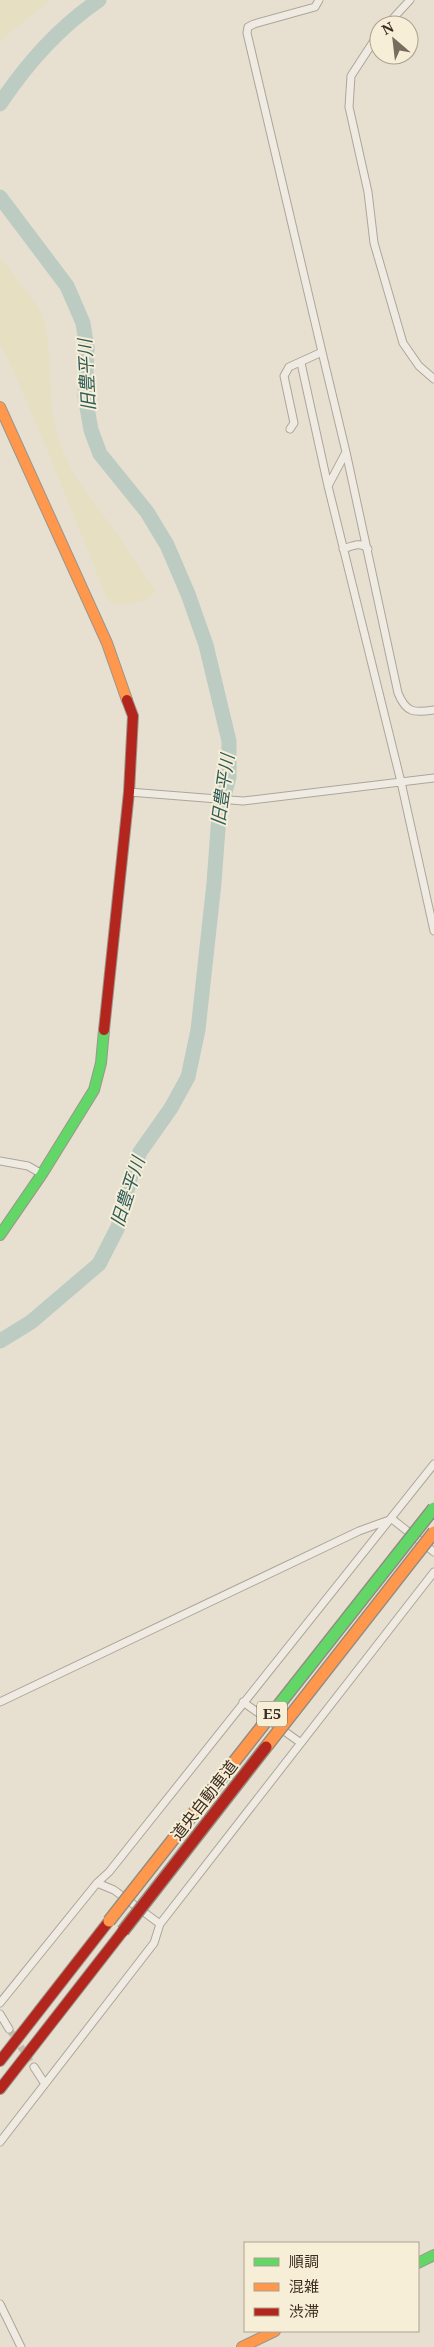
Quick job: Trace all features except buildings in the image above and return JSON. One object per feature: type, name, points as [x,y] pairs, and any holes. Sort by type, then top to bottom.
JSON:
[{"type":"main road","points":[[0,407],[107,643],[133,716],[129,792],[101,1063],[94,1090],[42,1174],[0,1236]]},
{"type":"main road","name":"道央自動車道","points":[[0,2061],[434,1508]]},
{"type":"main road","name":"道央自動車道","points":[[0,2089],[434,1532]]},
{"type":"main road","points":[[419,2262],[434,2255]]},
{"type":"main road","points":[[242,2347],[274,2332]]},
{"type":"street","points":[[319,0],[315,7],[254,24],[248,27],[247,33],[346,452],[398,693],[402,704],[408,709],[415,711],[434,710]]},
{"type":"street","points":[[396,15],[410,0]]},
{"type":"street","points":[[369,48],[351,76],[349,107],[368,192],[374,243],[403,343],[419,366],[434,379]]},
{"type":"street","points":[[290,429],[294,423],[284,376],[289,367],[322,352]]},
{"type":"street","points":[[301,363],[343,549],[401,782],[434,931]]},
{"type":"street","points":[[328,486],[346,452]]},
{"type":"street","points":[[343,549],[359,545],[365,546],[368,550]]},
{"type":"street","points":[[129,792],[243,801],[434,778]]},
{"type":"street","points":[[0,1160],[28,1166],[42,1174]]},
{"type":"street","points":[[0,2003],[97,1883],[109,1872],[434,1464]]},
{"type":"street","points":[[392,1519],[434,1552]]},
{"type":"street","points":[[0,1702],[359,1532],[392,1519]]},
{"type":"street","points":[[0,2142],[154,1943],[160,1924],[434,1572]]},
{"type":"street","points":[[244,1702],[301,1743]]},
{"type":"street","points":[[97,1883],[114,1890],[160,1924]]},
{"type":"street","points":[[0,2014],[10,2029]]},
{"type":"street","points":[[34,2067],[45,2084]]},
{"type":"street","points":[[0,2304],[21,2347]]},
{"type":"shaded area","points":[[0,0],[51,0],[9,33],[0,43]]},
{"type":"shaded area","points":[[0,257],[39,308],[44,319],[48,342],[52,408],[56,432],[64,454],[78,481],[122,541],[155,591],[145,600],[127,605],[113,604],[107,598],[49,454],[13,369],[0,344]]},
{"type":"waterway","name":"旧豊平川","points":[[0,104],[21,74],[44,47],[70,22],[99,0]]},
{"type":"waterway","name":"旧豊平川","points":[[0,197],[67,286],[83,323],[87,348],[85,396],[91,430],[100,454],[147,512],[167,545],[188,594],[206,645],[229,741],[229,777],[219,815],[214,883],[198,1030],[188,1077],[171,1108],[140,1152],[131,1175],[118,1227],[99,1264],[31,1322],[0,1341]]},
{"type":"tunnel","points":[[9,2029],[34,2067]]},
{"type":"traffic: fast","points":[[0,1235],[42,1174],[94,1090],[101,1063],[104,1030]]},
{"type":"traffic: fast","points":[[267,1720],[434,1508]]},
{"type":"traffic: fast","points":[[419,2262],[434,2255]]},
{"type":"traffic: slow","points":[[0,407],[107,643],[127,700]]},
{"type":"traffic: slow","points":[[266,1747],[434,1532]]},
{"type":"traffic: slow","points":[[109,1921],[267,1720]]},
{"type":"traffic: slow","points":[[242,2347],[273,2332]]},
{"type":"traffic: jam","points":[[104,1030],[129,792],[133,716],[127,700]]},
{"type":"traffic: jam","points":[[123,1931],[266,1747]]},
{"type":"traffic: jam","points":[[0,2061],[109,1921]]},
{"type":"traffic: jam","points":[[0,2089],[123,1931]]}]
